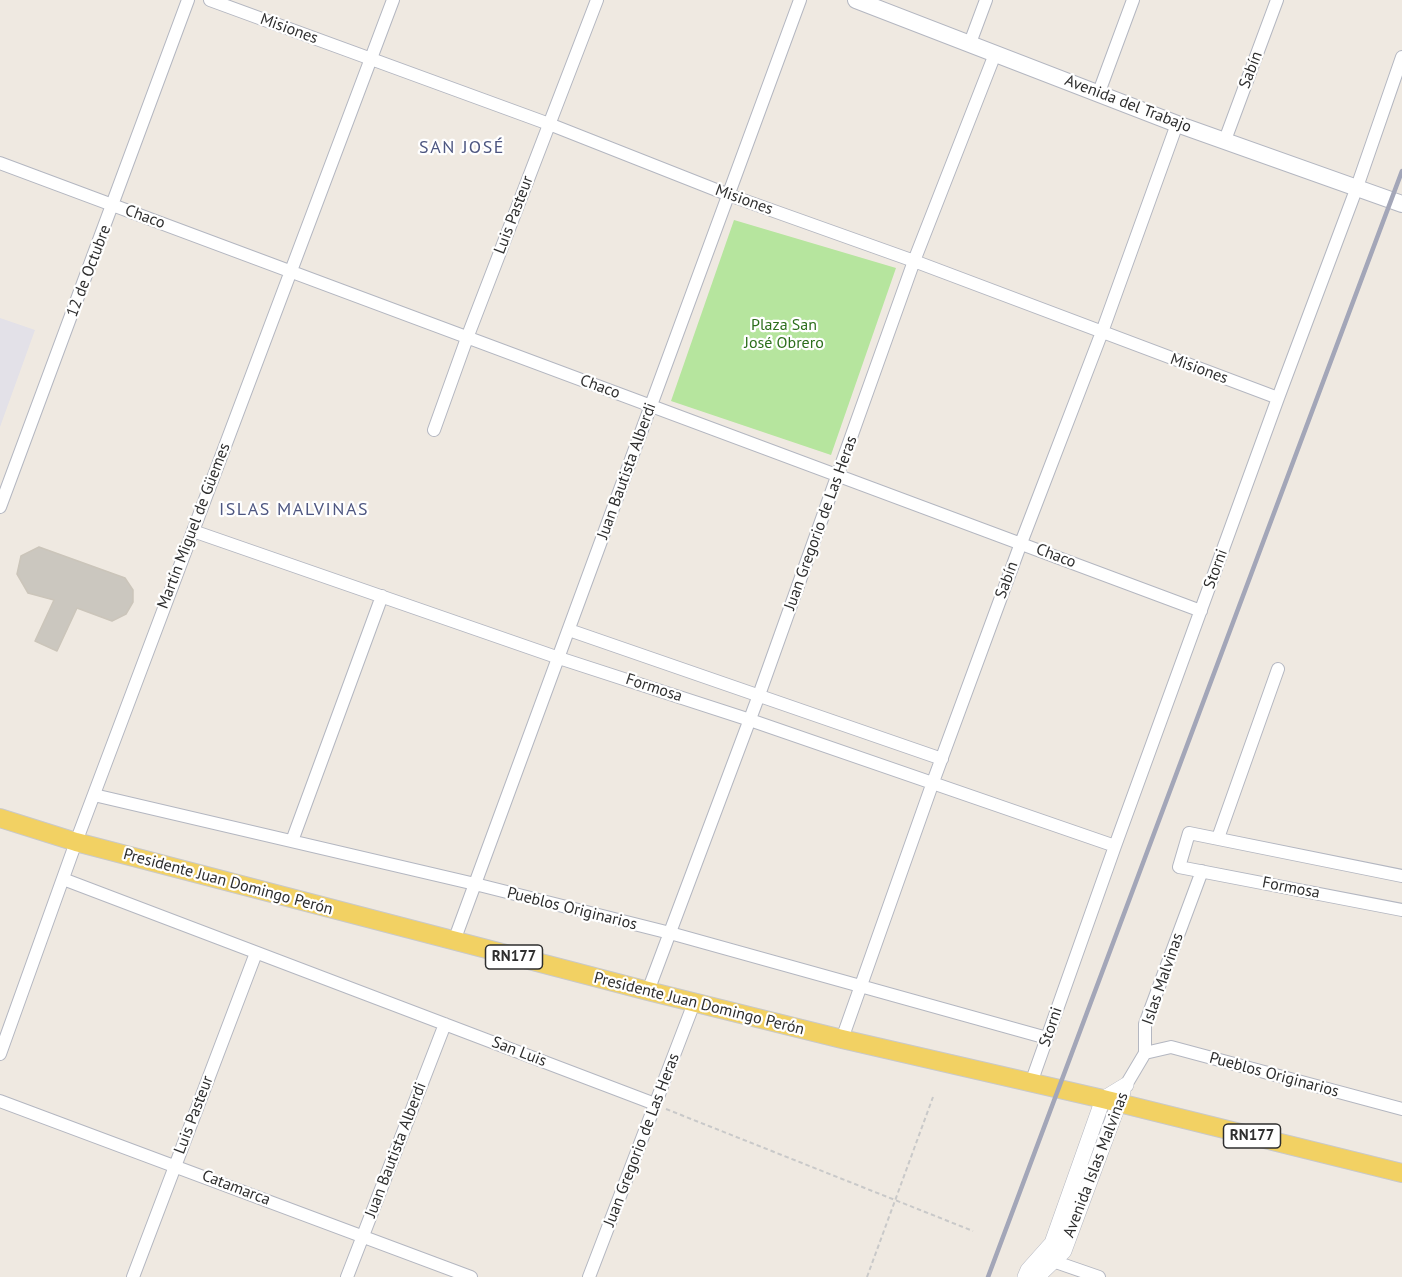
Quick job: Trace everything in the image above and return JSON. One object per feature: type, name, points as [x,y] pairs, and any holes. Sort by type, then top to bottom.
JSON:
[{"type":"main road","name":"Avenida del Trabajo","points":[[856,0],[1177,123],[1402,204]]},
{"type":"main road","name":"Presidente Juan Domingo Perón","points":[[0,818],[76,842],[648,992],[1110,1101],[1402,1173]]},
{"type":"street","name":"12 de Octubre","points":[[0,507],[188,0]]},
{"type":"street","name":"Misiones","points":[[210,0],[549,124],[729,195],[914,261],[1278,398]]},
{"type":"street","name":"Martín Miguel de Güemes","points":[[0,1054],[76,842],[393,0]]},
{"type":"street","name":"Luis Pasteur","points":[[434,430],[597,0]]},
{"type":"street","name":"Juan Bautista Alberdi","points":[[454,941],[800,0]]},
{"type":"street","points":[[970,43],[986,0]]},
{"type":"street","points":[[1099,92],[1133,0]]},
{"type":"street","name":"Sabín","points":[[1225,140],[1277,0]]},
{"type":"street","name":"Juan Gregorio de Las Heras","points":[[648,992],[750,720],[914,261],[994,54]]},
{"type":"street","name":"Storni","points":[[1031,1083],[1278,398],[1357,187],[1402,57]]},
{"type":"street","name":"Sabín","points":[[842,1039],[933,782],[1102,332],[1177,123]]},
{"type":"street","name":"Chaco","points":[[0,163],[1201,611]]},
{"type":"street","name":"Formosa","points":[[193,531],[559,658],[750,720],[1115,846]]},
{"type":"street","points":[[292,842],[382,596]]},
{"type":"street","name":"Formosa","points":[[569,630],[942,759]]},
{"type":"street","points":[[1218,838],[1278,669]]},
{"type":"street","name":"Pueblos Originarios","points":[[94,795],[475,884],[670,933],[860,988],[1047,1038]]},
{"type":"street","name":"Formosa","points":[[1402,876],[1189,832],[1179,867],[1402,910]]},
{"type":"street","name":"Islas Malvinas","points":[[1145,1053],[1144,1024],[1202,871]]},
{"type":"street","name":"San Luis","points":[[63,879],[655,1104]]},
{"type":"street","name":"Luis Pasteur","points":[[133,1277],[256,953]]},
{"type":"street","name":"Juan Gregorio de Las Heras","points":[[590,1277],[694,1003]]},
{"type":"street","name":"Juan Bautista Alberdi","points":[[347,1277],[445,1024]]},
{"type":"street","name":"Pueblos Originarios","points":[[1145,1053],[1171,1047],[1402,1109]]},
{"type":"street","points":[[1126,1085],[1145,1053]]},
{"type":"street","name":"Avenida Islas Malvinas","points":[[1025,1277],[1028,1270],[1064,1251],[1110,1101],[1126,1085]]},
{"type":"street","name":"Catamarca","points":[[0,1101],[471,1277]]},
{"type":"street","points":[[1047,1259],[1099,1277]]},
{"type":"street","name":"Avenida Islas Malvinas","points":[[1037,1277],[1047,1259]]},
{"type":"path","points":[[867,1277],[933,1097]]},
{"type":"path","points":[[655,1104],[973,1231]]},
{"type":"shaded area","points":[[0,318],[35,330],[0,427]]},
{"type":"green space","name":"Plaza San José Obrero","points":[[734,220],[896,268],[831,455],[671,401]]},
{"type":"building","points":[[39,547],[125,578],[133,590],[133,602],[126,614],[112,621],[77,608],[57,651],[35,641],[54,600],[28,593],[17,574],[21,556]]},
{"type":"railway","points":[[988,1277],[1402,171]]},
{"type":"district","name":"SAN JOSÉ","points":[[462,148]]},
{"type":"district","name":"ISLAS MALVINAS","points":[[294,510]]}]
